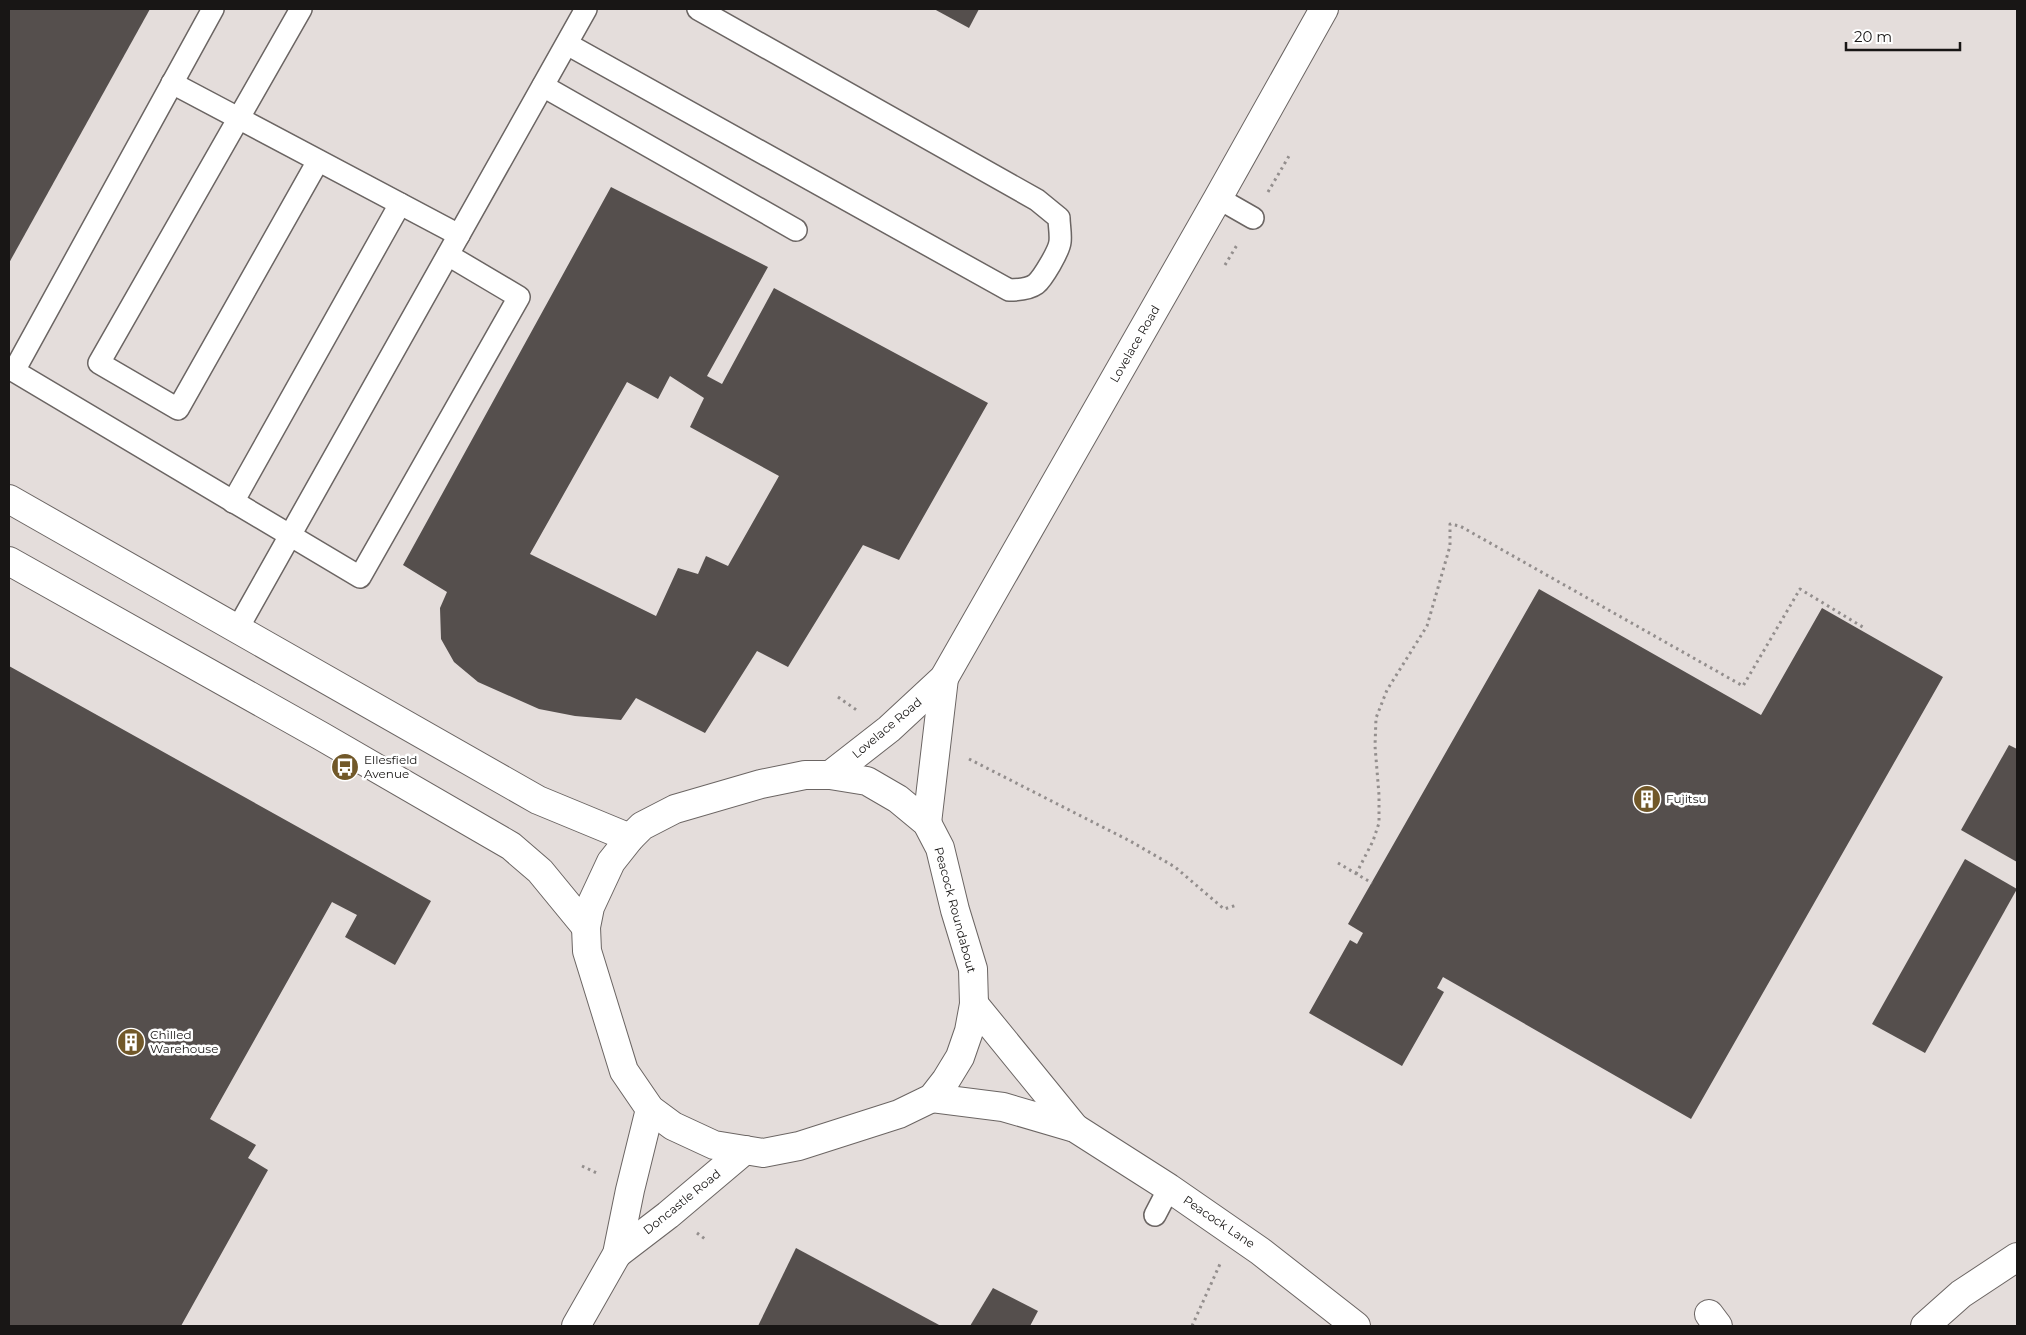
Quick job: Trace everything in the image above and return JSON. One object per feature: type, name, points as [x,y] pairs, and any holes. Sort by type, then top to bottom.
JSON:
[{"type":"street","name":"Lovelace Road","points":[[830,775],[889,729],[944,678],[1324,9]]},
{"type":"street","points":[[9,499],[538,800],[630,838]]},
{"type":"street","points":[[9,561],[321,736],[511,846],[540,871],[586,928]]},
{"type":"street","name":"Lovelace Road","points":[[927,823],[944,678]]},
{"type":"street","name":"Peacock Roundabout","points":[[806,775],[830,775],[867,781],[898,799],[927,823],[940,848],[955,910],[973,968],[974,1004],[969,1031],[960,1056],[946,1080],[932,1098],[899,1114],[799,1146],[763,1153],[714,1145],[672,1126],[650,1109],[624,1071],[587,951],[586,928],[590,907],[611,862],[642,826],[675,809],[761,784],[806,775]]},
{"type":"street","name":"Peacock Lane","points":[[974,1004],[1075,1128]]},
{"type":"street","name":"Peacock Lane","points":[[932,1098],[1003,1108],[1075,1128],[1169,1188],[1260,1250],[1356,1326]]},
{"type":"street","name":"Doncastle Road","points":[[576,1326],[617,1254],[630,1190],[650,1109]]},
{"type":"street","name":"Doncastle Road","points":[[617,1254],[668,1215],[745,1150]]},
{"type":"street","points":[[1924,1326],[1961,1294],[2017,1257]]},
{"type":"lane","points":[[213,9],[14,370],[360,577],[519,297],[448,255]]},
{"type":"lane","points":[[301,9],[99,363],[178,409],[318,160]]},
{"type":"lane","points":[[238,628],[586,9]]},
{"type":"lane","points":[[567,44],[1009,290],[1024,289],[1036,285],[1044,275],[1060,244],[1060,232],[1058,218],[1037,200],[698,9]]},
{"type":"lane","points":[[172,83],[459,235]]},
{"type":"lane","points":[[543,86],[796,230]]},
{"type":"lane","points":[[1218,198],[1253,218]]},
{"type":"lane","points":[[234,502],[400,204]]},
{"type":"lane","points":[[1155,1215],[1169,1188]]},
{"type":"path","points":[[1356,874],[1373,841],[1379,823],[1375,746],[1376,718],[1387,690],[1427,626],[1450,546],[1450,524],[1460,526],[1743,686],[1800,589],[1866,629]]},
{"type":"path","points":[[838,697],[860,713]]},
{"type":"path","points":[[966,758],[1130,841],[1175,867],[1224,909],[1237,906]]},
{"type":"path","points":[[1338,863],[1372,882]]},
{"type":"path","points":[[582,1166],[600,1175]]},
{"type":"path","points":[[696,1233],[705,1239]]},
{"type":"path","points":[[1192,1326],[1223,1257]]},
{"type":"building","points":[[9,9],[150,9],[9,263]]},
{"type":"building","points":[[934,9],[979,9],[969,28]]},
{"type":"building","points":[[611,187],[768,267],[707,376],[722,384],[774,288],[988,403],[899,560],[863,545],[788,667],[757,651],[705,733],[636,698],[621,720],[575,716],[539,709],[478,682],[454,662],[441,639],[440,608],[447,592],[403,565]],"holes":[[[670,376],[704,398],[690,427],[779,476],[728,566],[706,556],[698,574],[678,568],[656,616],[530,554],[627,382],[658,399]]]},
{"type":"building","name":"Fujitsu","points":[[1539,589],[1761,715],[1822,608],[1943,677],[1691,1119],[1443,977],[1437,988],[1444,992],[1402,1066],[1309,1013],[1350,940],[1357,944],[1363,933],[1348,924]]},
{"type":"building","name":"Chilled Warehouse","points":[[9,666],[431,901],[395,965],[345,937],[357,915],[332,902],[210,1119],[256,1145],[248,1158],[268,1170],[181,1326],[9,1326]]},
{"type":"building","points":[[2009,745],[2017,749],[2017,862],[1961,830]]},
{"type":"building","points":[[1965,859],[2017,889],[1925,1053],[1872,1024]]},
{"type":"building","points":[[796,1248],[941,1326],[758,1326]]},
{"type":"building","points":[[993,1288],[1038,1311],[1030,1326],[970,1326]]},
{"type":"place","name":"Ellesfield Avenue","points":[[345,767]]},
{"type":"place","name":"Fujitsu","points":[[1647,799]]},
{"type":"place","name":"Chilled Warehouse","points":[[131,1042]]}]
